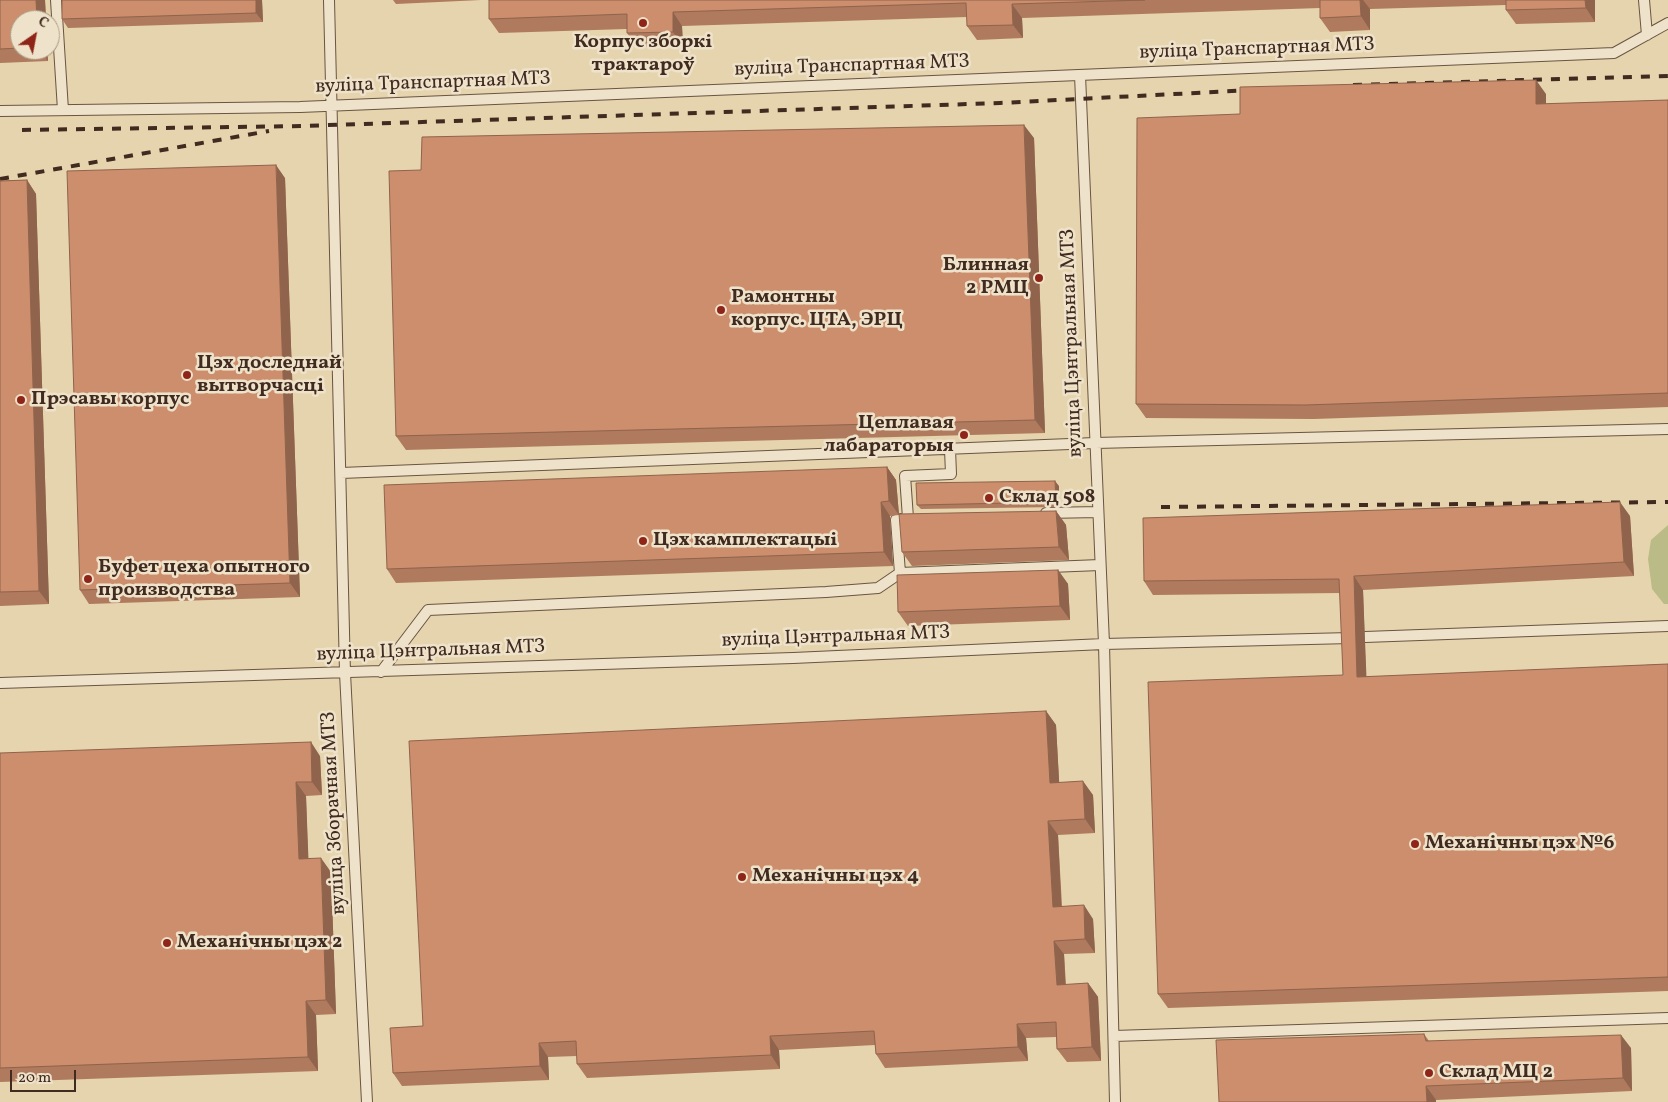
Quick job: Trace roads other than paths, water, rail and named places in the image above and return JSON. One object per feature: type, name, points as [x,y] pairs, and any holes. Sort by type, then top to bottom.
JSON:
[{"type":"lane","points":[[56,0],[63,110]]},
{"type":"lane","name":"вуліца Зборачная МТЗ","points":[[329,0],[345,673],[367,1102]]},
{"type":"lane","points":[[1644,0],[1647,35]]},
{"type":"lane","name":"вуліца Транспартная МТЗ","points":[[0,111],[332,106],[1614,53],[1668,23]]},
{"type":"lane","name":"вуліца Цэнтральная МТЗ","points":[[0,684],[793,658],[1104,644],[1080,75]]},
{"type":"lane","points":[[341,473],[1095,443],[1668,429]]},
{"type":"lane","points":[[900,573],[896,520],[913,518],[905,476],[950,474],[950,449]]},
{"type":"lane","points":[[1031,514],[1098,512]]},
{"type":"lane","points":[[381,672],[428,610],[835,592],[878,588],[900,573],[1100,565]]},
{"type":"lane","points":[[1365,637],[1668,626]]},
{"type":"lane","points":[[1115,1102],[1104,644],[1351,638]]},
{"type":"lane","points":[[1114,1036],[1668,1018]]},
{"type":"railway","points":[[1353,85],[1668,76]]},
{"type":"railway","points":[[22,130],[301,126],[1000,103],[1253,90]]},
{"type":"railway","points":[[0,179],[269,131]]},
{"type":"railway","points":[[1161,507],[1668,502]]},
{"type":"place","name":"Корпус зборкі трактароў","points":[[643,23]]},
{"type":"place","name":"Блинная 2 РМЦ","points":[[1039,278]]},
{"type":"place","name":"Рамонтны корпус. ЦТА, ЭРЦ","points":[[721,310]]},
{"type":"place","name":"Цэх доследнай вытворчасці","points":[[187,375]]},
{"type":"place","name":"Прэсавы корпус","points":[[21,400]]},
{"type":"place","name":"Цеплавая лабараторыя","points":[[964,435]]},
{"type":"place","name":"Склад 508","points":[[989,498]]},
{"type":"place","name":"Цэх камплектацыі","points":[[643,541]]},
{"type":"place","name":"Буфет цеха опытного производства","points":[[88,579]]},
{"type":"place","name":"Механічны цэх №6","points":[[1415,844]]},
{"type":"place","name":"Механічны цэх 4","points":[[742,877]]},
{"type":"place","name":"Механічны цэх 2","points":[[167,943]]},
{"type":"place","name":"Склад МЦ 2","points":[[1429,1073]]}]
